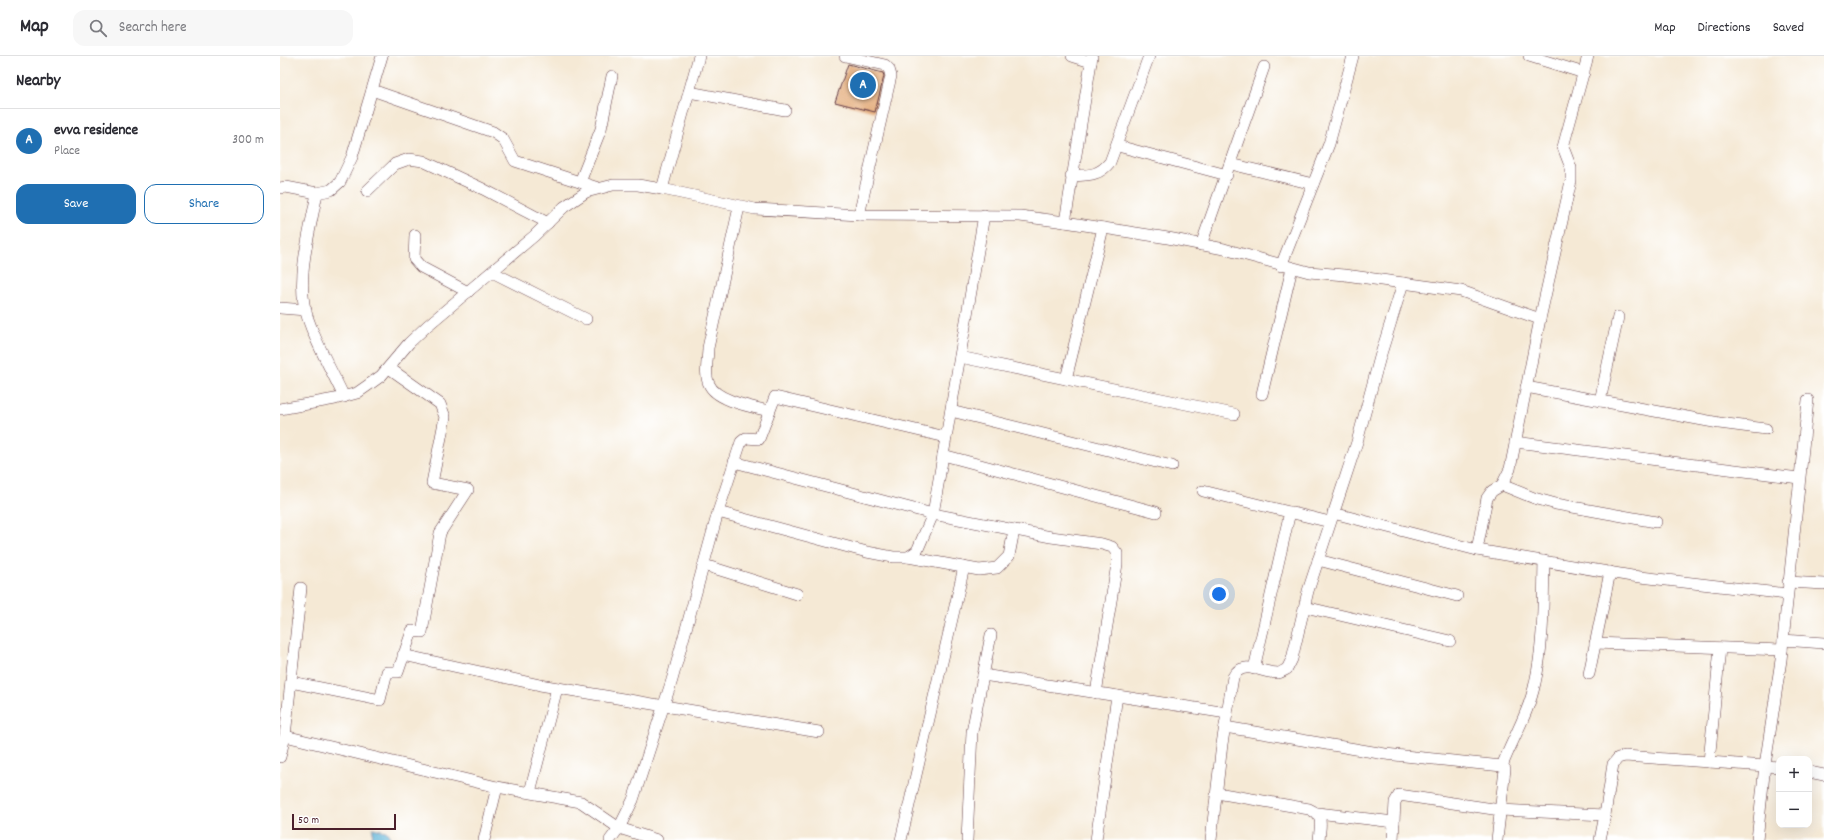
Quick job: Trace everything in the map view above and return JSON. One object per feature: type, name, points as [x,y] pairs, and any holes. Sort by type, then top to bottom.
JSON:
[{"type":"street","points":[[280,188],[286,187],[317,193],[331,190],[340,182],[352,157],[382,56]]},
{"type":"street","points":[[662,189],[699,56]]},
{"type":"street","points":[[845,56],[885,66],[889,69],[891,76],[859,216]]},
{"type":"street","points":[[1065,222],[1071,176],[1092,59],[1072,56]]},
{"type":"street","points":[[1071,176],[1093,175],[1103,170],[1110,162],[1118,146],[1149,56]]},
{"type":"street","points":[[1281,266],[1329,144],[1353,56]]},
{"type":"street","points":[[1529,56],[1584,73]]},
{"type":"street","points":[[1477,550],[1487,498],[1492,491],[1502,485],[1510,469],[1540,319],[1571,181],[1571,168],[1563,147],[1588,56]]},
{"type":"street","points":[[1201,245],[1231,164],[1264,67]]},
{"type":"street","points":[[580,182],[601,129],[612,76]]},
{"type":"street","points":[[372,90],[493,132],[503,139],[514,161],[598,188]]},
{"type":"street","points":[[689,92],[785,110]]},
{"type":"street","points":[[1118,146],[1227,175]]},
{"type":"street","points":[[367,191],[395,164],[409,159],[423,161],[483,189],[548,223]]},
{"type":"street","points":[[1231,164],[1313,184]]},
{"type":"street","points":[[280,409],[344,397],[357,393],[381,376],[421,332],[492,272],[564,207],[586,192],[598,188],[625,184],[662,189],[739,207],[859,216],[1020,216],[1065,222],[1201,245],[1309,272],[1462,291],[1540,319]]},
{"type":"street","points":[[317,193],[302,279],[306,310],[344,397]]},
{"type":"street","points":[[739,207],[708,348],[708,384],[714,391],[731,401],[770,411]]},
{"type":"street","points":[[908,557],[917,551],[933,514],[984,216]]},
{"type":"street","points":[[1066,379],[1103,228]]},
{"type":"street","points":[[415,234],[414,259],[421,267],[468,292]]},
{"type":"street","points":[[1262,394],[1292,268]]},
{"type":"street","points":[[492,272],[586,319]]},
{"type":"street","points":[[1211,840],[1225,727],[1233,677],[1237,670],[1242,667],[1278,673],[1287,669],[1292,659],[1304,607],[1331,518],[1358,442],[1380,357],[1403,283]]},
{"type":"street","points":[[280,308],[306,310]]},
{"type":"street","points":[[1600,401],[1618,317]]},
{"type":"street","points":[[960,357],[1234,414]]},
{"type":"street","points":[[291,682],[380,700],[387,672],[398,672],[412,631],[422,632],[440,533],[468,490],[432,483],[445,417],[440,404],[388,368]]},
{"type":"street","points":[[1526,387],[1719,423],[1766,429]]},
{"type":"street","points":[[610,840],[619,828],[633,800],[674,672],[718,512],[742,439],[759,439],[775,397],[946,437]]},
{"type":"street","points":[[1757,840],[1765,765],[1782,645],[1808,400]]},
{"type":"street","points":[[951,411],[1172,466]]},
{"type":"street","points":[[1516,442],[1799,478]]},
{"type":"street","points":[[944,455],[1156,512]]},
{"type":"street","points":[[734,462],[933,514],[1051,538],[1102,544],[1112,547],[1117,553],[1117,564],[1096,692]]},
{"type":"street","points":[[1502,485],[1534,498],[1556,504],[1656,522]]},
{"type":"street","points":[[1203,491],[1290,512],[1331,518],[1477,550],[1610,572],[1787,594]]},
{"type":"street","points":[[718,512],[867,552],[893,557],[908,557],[979,570],[989,570],[1003,564],[1009,556],[1014,530]]},
{"type":"street","points":[[1254,669],[1290,512]]},
{"type":"street","points":[[1318,560],[1457,596]]},
{"type":"street","points":[[1502,766],[1527,711],[1535,683],[1542,633],[1544,561]]},
{"type":"street","points":[[704,565],[797,594]]},
{"type":"street","points":[[901,840],[964,567]]},
{"type":"street","points":[[1589,674],[1610,572]]},
{"type":"street","points":[[1788,582],[1824,584]]},
{"type":"street","points":[[280,757],[285,736],[301,588]]},
{"type":"street","points":[[1304,607],[1450,641]]},
{"type":"street","points":[[968,840],[972,732],[991,635]]},
{"type":"street","points":[[1595,643],[1720,648],[1824,643]]},
{"type":"street","points":[[1709,762],[1720,648]]},
{"type":"street","points":[[403,655],[557,688],[819,732]]},
{"type":"street","points":[[983,675],[1228,712]]},
{"type":"street","points":[[530,792],[557,688]]},
{"type":"street","points":[[1096,840],[1117,696]]},
{"type":"street","points":[[1225,727],[1386,754],[1502,766]]},
{"type":"street","points":[[285,736],[497,787],[581,802],[619,828],[657,840]]},
{"type":"street","points":[[1600,840],[1613,764],[1618,758],[1625,756],[1776,767]]},
{"type":"street","points":[[1496,840],[1505,770],[1502,766]]},
{"type":"street","points":[[1812,773],[1824,775]]},
{"type":"street","points":[[484,840],[497,787]]},
{"type":"street","points":[[1217,793],[1309,809],[1318,813],[1394,822]]},
{"type":"street","points":[[1393,840],[1396,802],[1399,795],[1500,810],[1605,815]]},
{"type":"street","points":[[1318,813],[1320,818],[1319,840]]},
{"type":"water","points":[[373,828],[386,831],[392,840],[372,840]]},
{"type":"building","points":[[848,64],[883,73],[884,76],[875,112],[835,102]]},
{"type":"place","name":"evva residence","points":[[863,85]]}]
